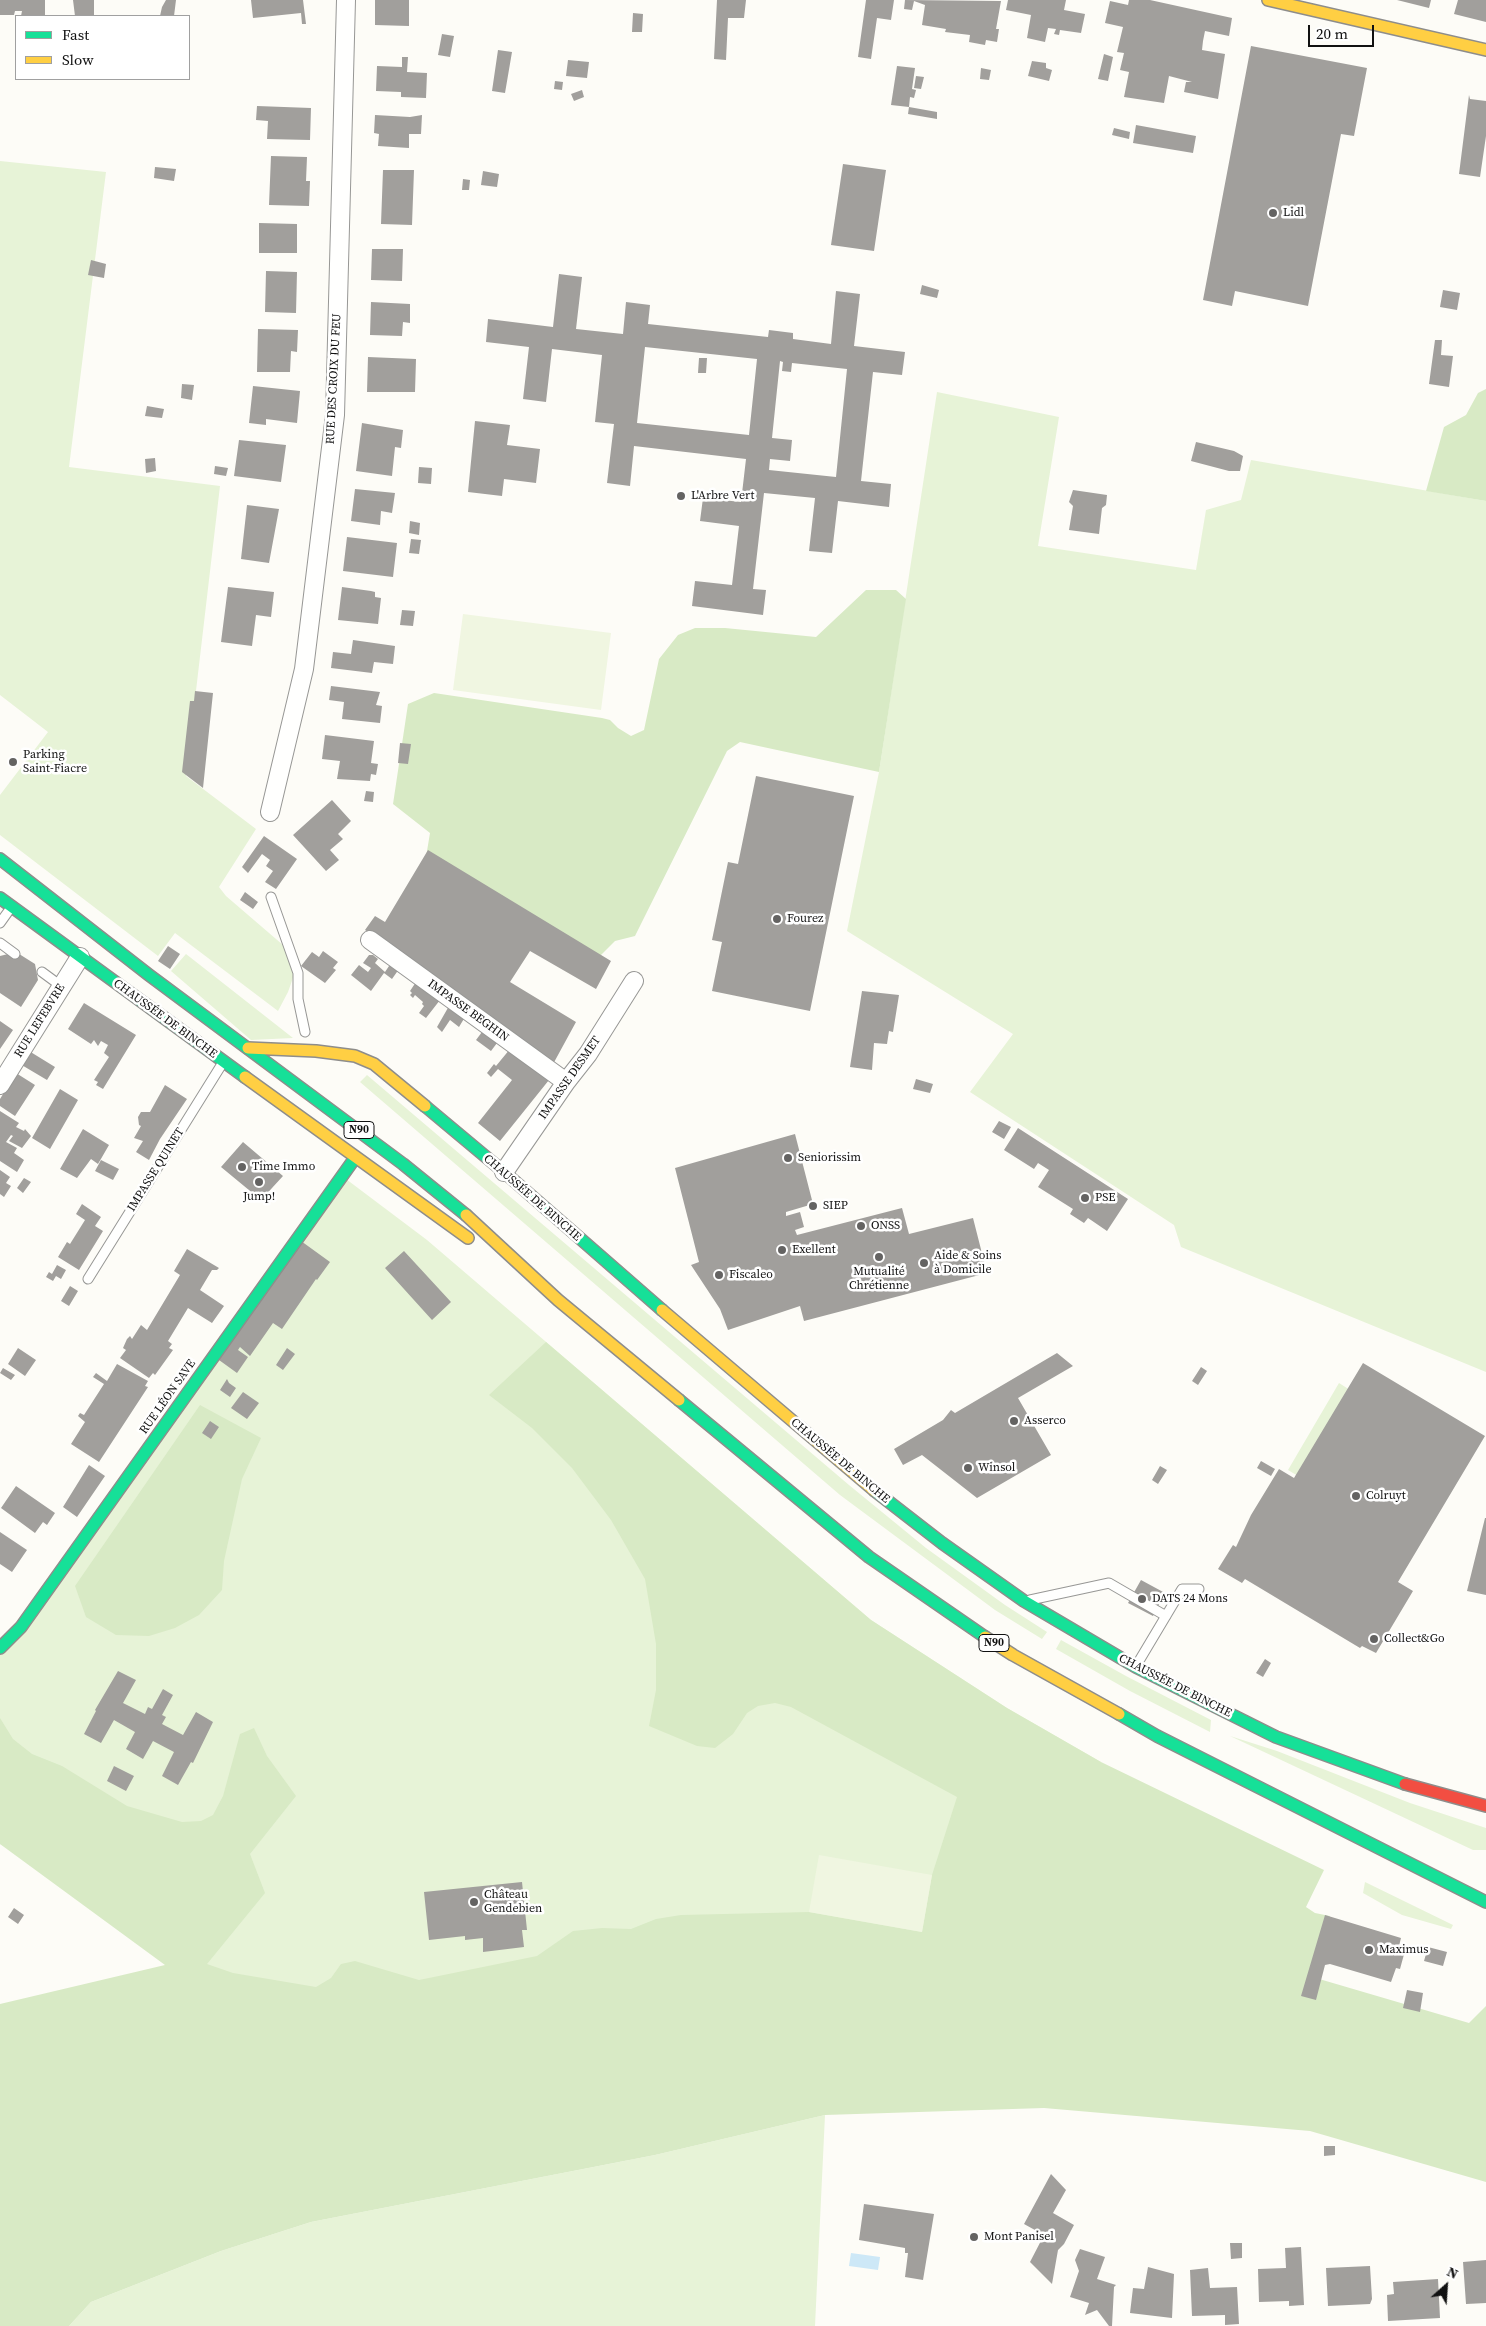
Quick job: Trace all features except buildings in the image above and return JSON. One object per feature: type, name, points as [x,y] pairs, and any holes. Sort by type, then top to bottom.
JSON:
[{"type":"main road","points":[[1269,0],[1486,50]]},
{"type":"main road","name":"CHAUSSÉE DE BINCHE","points":[[0,859],[149,975],[347,1121],[471,1219],[558,1300],[870,1557],[945,1611],[1012,1655],[1157,1736],[1486,1902]]},
{"type":"main road","name":"CHAUSSÉE DE BINCHE","points":[[0,898],[355,1158],[558,1300]]},
{"type":"main road","name":"CHAUSSÉE DE BINCHE","points":[[248,1048],[355,1056],[374,1064],[504,1172],[625,1279],[886,1500],[942,1543],[1024,1601],[1136,1667],[1276,1737],[1420,1789],[1486,1806]]},
{"type":"main road","name":"RUE LÉON SAVE","points":[[0,1648],[21,1626],[355,1158]]},
{"type":"street","name":"RUE DES CROIX DU FEU","points":[[270,812],[304,669],[335,415],[346,0]]},
{"type":"street","name":"IMPASSE BEGHIN","points":[[370,940],[566,1082]]},
{"type":"street","name":"RUE LEFEBVRE","points":[[0,1085],[80,957]]},
{"type":"street","name":"IMPASSE DESMET","points":[[504,1172],[566,1082],[588,1054],[634,981]]},
{"type":"street","name":"CHAUSSÉE DE BINCHE","points":[[355,1158],[375,1162],[438,1204],[471,1219]]},
{"type":"lane","points":[[270,897],[298,973],[298,999],[305,1032]]},
{"type":"lane","points":[[0,923],[12,906]]},
{"type":"lane","points":[[0,943],[15,954]]},
{"type":"lane","points":[[42,972],[62,986]]},
{"type":"lane","name":"IMPASSE QUINET","points":[[88,1279],[223,1062]]},
{"type":"lane","points":[[1024,1601],[1109,1583],[1166,1616]]},
{"type":"lane","points":[[1136,1667],[1182,1589],[1199,1589]]},
{"type":"green space","points":[[0,161],[106,172],[69,467],[220,486],[186,776],[256,829],[219,887],[226,896],[283,945],[294,975],[278,1011],[175,933],[158,956],[0,835],[0,795],[48,732],[0,695]]},
{"type":"green space","points":[[1486,389],[1486,501],[1426,491],[1444,427],[1466,415],[1478,393]]},
{"type":"green space","points":[[937,392],[1059,417],[1038,546],[1196,570],[1206,510],[1241,500],[1251,460],[1486,501],[1486,1372],[1181,1247],[1174,1225],[970,1092],[1013,1034],[847,931],[879,772]]},
{"type":"green space","points":[[866,590],[896,590],[906,599],[879,772],[740,742],[727,751],[635,936],[615,941],[599,957],[424,869],[430,833],[393,804],[408,704],[434,693],[602,718],[610,720],[618,728],[631,736],[644,730],[659,659],[678,635],[695,628],[725,628],[816,637]]},
{"type":"green space","points":[[463,614],[611,633],[601,710],[453,690]]},
{"type":"green space","points":[[186,954],[293,1038],[251,1040],[171,971]]},
{"type":"green space","points":[[367,1075],[849,1485],[926,1548],[1005,1605],[1047,1632],[1042,1639],[995,1610],[840,1495],[360,1082]]},
{"type":"green space","points":[[342,1176],[427,1240],[871,1620],[1007,1708],[1101,1762],[1028,1918],[332,2038],[0,1844],[0,1648]]},
{"type":"green space","points":[[546,1342],[871,1620],[1007,1708],[1101,1762],[1324,1870],[1306,1907],[1315,1913],[1330,1916],[1309,1976],[1469,2023],[1486,2006],[1486,2182],[1310,2131],[1044,2108],[825,2115],[655,2155],[311,2222],[221,2251],[91,2302],[69,2326],[0,2326],[0,2004],[165,1965],[0,1844],[0,1718],[13,1739],[32,1754],[62,1766],[127,1806],[182,1822],[201,1821],[213,1815],[223,1796],[240,1734],[254,1728],[267,1756],[296,1796],[250,1854],[265,1893],[207,1964],[233,1973],[316,1987],[331,1978],[341,1964],[355,1961],[419,1980],[537,1956],[573,1931],[602,1928],[631,1929],[656,1919],[681,1915],[809,1912],[922,1932],[932,1875],[957,1797],[791,1707],[775,1703],[758,1706],[747,1713],[733,1734],[715,1748],[697,1746],[649,1726],[656,1690],[656,1644],[645,1579],[611,1520],[572,1468],[532,1428],[489,1395]]},
{"type":"green space","points":[[1339,1383],[1350,1390],[1298,1476],[1288,1470]]},
{"type":"green space","points":[[200,1405],[261,1438],[242,1479],[224,1561],[222,1590],[199,1615],[175,1628],[149,1636],[116,1635],[86,1617],[75,1586]]},
{"type":"green space","points":[[1061,1640],[1211,1720],[1210,1732],[1130,1691],[1056,1649]]},
{"type":"green space","points":[[1230,1736],[1277,1751],[1410,1803],[1486,1828],[1486,1850],[1473,1850]]},
{"type":"green space","points":[[819,1855],[932,1875],[922,1932],[809,1912]]},
{"type":"green space","points":[[1365,1882],[1453,1925],[1451,1929],[1402,1915],[1363,1893]]},
{"type":"green space","points":[[825,2115],[815,2326],[69,2326],[91,2302],[221,2251],[311,2222],[655,2155]]},
{"type":"water","points":[[851,2253],[880,2257],[878,2270],[849,2266]]},
{"type":"traffic: fast","points":[[0,859],[149,975],[403,1164],[466,1215]]},
{"type":"traffic: fast","points":[[0,898],[245,1077]]},
{"type":"traffic: fast","points":[[425,1106],[504,1172],[662,1310]]},
{"type":"traffic: fast","points":[[0,1648],[21,1627],[355,1158]]},
{"type":"traffic: fast","points":[[679,1400],[869,1557],[985,1637]]},
{"type":"traffic: fast","points":[[875,1491],[942,1543],[1024,1601],[1136,1667],[1276,1737],[1405,1784]]},
{"type":"traffic: fast","points":[[1119,1714],[1157,1736],[1486,1902]]},
{"type":"traffic: slow","points":[[1268,0],[1486,50]]},
{"type":"traffic: slow","points":[[248,1048],[316,1051],[355,1056],[374,1064],[425,1106]]},
{"type":"traffic: slow","points":[[245,1077],[468,1238]]},
{"type":"traffic: slow","points":[[466,1215],[558,1300],[679,1400]]},
{"type":"traffic: slow","points":[[662,1310],[875,1491]]},
{"type":"traffic: slow","points":[[985,1637],[1013,1655],[1119,1714]]},
{"type":"traffic: jam","points":[[1405,1784],[1486,1806]]},
{"type":"place","name":"Lidl","points":[[1273,213]]},
{"type":"place","name":"L'Arbre Vert","points":[[681,496]]},
{"type":"place","name":"Parking Saint-Fiacre","points":[[13,762]]},
{"type":"place","name":"Fourez","points":[[777,919]]},
{"type":"place","name":"Seniorissim","points":[[788,1158]]},
{"type":"place","name":"Time Immo","points":[[242,1167]]},
{"type":"place","name":"Jump!","points":[[259,1182]]},
{"type":"place","name":"PSE","points":[[1085,1198]]},
{"type":"place","name":"SIEP","points":[[813,1206]]},
{"type":"place","name":"ONSS","points":[[861,1226]]},
{"type":"place","name":"Exellent","points":[[782,1250]]},
{"type":"place","name":"Mutualité Chrétienne","points":[[879,1257]]},
{"type":"place","name":"Aide & Soins à Domicile","points":[[924,1263]]},
{"type":"place","name":"Fiscaleo","points":[[719,1275]]},
{"type":"place","name":"Asserco","points":[[1014,1421]]},
{"type":"place","name":"Winsol","points":[[968,1468]]},
{"type":"place","name":"Colruyt","points":[[1356,1496]]},
{"type":"place","name":"DATS 24 Mons","points":[[1142,1599]]},
{"type":"place","name":"Collect&Go","points":[[1374,1639]]},
{"type":"place","name":"Château Gendebien","points":[[474,1902]]},
{"type":"place","name":"Maximus","points":[[1369,1950]]},
{"type":"place","name":"Mont Panisel","points":[[974,2237]]}]
